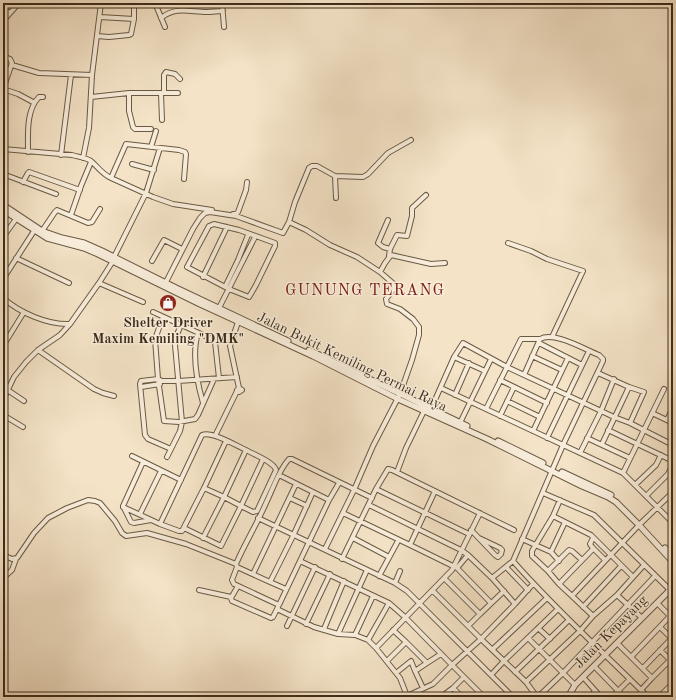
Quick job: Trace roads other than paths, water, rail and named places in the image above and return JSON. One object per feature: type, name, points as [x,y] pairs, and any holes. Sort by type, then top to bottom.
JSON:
[{"type":"street","points":[[3,22],[19,3]]},
{"type":"street","points":[[83,158],[89,128],[92,75],[101,3]]},
{"type":"street","points":[[97,36],[109,37],[129,35],[132,31],[134,19],[134,3]]},
{"type":"street","points":[[155,3],[165,27]]},
{"type":"street","points":[[222,3],[224,28]]},
{"type":"street","points":[[3,9],[10,13]]},
{"type":"street","points":[[161,18],[173,11],[223,11]]},
{"type":"street","points":[[100,17],[134,19]]},
{"type":"street","points":[[3,56],[11,61],[12,65],[39,74],[92,75]]},
{"type":"street","points":[[12,65],[5,78],[3,89],[18,94],[33,102]]},
{"type":"street","points":[[162,120],[164,75],[166,72],[175,74],[180,79]]},
{"type":"street","points":[[61,154],[71,74]]},
{"type":"street","points":[[91,96],[129,93],[178,93]]},
{"type":"street","points":[[129,93],[129,110],[133,127],[135,129],[151,129]]},
{"type":"street","points":[[28,152],[28,134],[33,102],[38,97],[43,97]]},
{"type":"street","points":[[151,147],[156,131]]},
{"type":"street","points":[[164,284],[200,218],[207,212],[236,216],[281,233],[284,232],[309,168],[312,166],[317,166],[335,176],[363,177],[368,174],[388,153],[411,140]]},
{"type":"street","points":[[111,178],[126,144],[180,150],[185,152],[184,179]]},
{"type":"street","points":[[3,400],[14,377],[26,362],[38,350],[60,335],[70,324],[99,283],[113,259],[146,193],[160,148]]},
{"type":"street","points":[[3,149],[61,154],[83,158],[91,162],[103,175],[173,204],[236,214],[240,209],[247,182]]},
{"type":"street","points":[[71,215],[91,162]]},
{"type":"street","points":[[132,164],[154,170]]},
{"type":"street","points":[[23,182],[29,172],[80,190]]},
{"type":"street","points":[[3,174],[56,194]]},
{"type":"street","points":[[335,176],[336,198]]},
{"type":"street","points":[[380,272],[389,256],[390,249],[397,235],[407,236],[412,216],[412,208],[426,195]]},
{"type":"street","name":"Jalan Bukit Kemiling Permai Raya","points":[[3,205],[42,231],[113,259],[399,397],[424,411],[459,425],[608,497],[616,502],[673,556]]},
{"type":"street","points":[[42,231],[57,210],[88,223],[92,222],[100,209]]},
{"type":"street","name":"Jalan Bukit Kemiling Permai Raya","points":[[3,210],[47,238],[67,242]]},
{"type":"street","points":[[3,237],[16,219]]},
{"type":"street","points":[[388,220],[378,243],[390,249]]},
{"type":"street","points":[[289,222],[306,230],[330,245],[357,257],[395,284],[394,289],[386,299],[386,304],[400,309],[413,318],[419,327],[416,348],[399,397],[373,446],[354,490],[325,549]]},
{"type":"street","points":[[212,224],[227,227],[274,243],[275,245],[249,297],[203,277],[186,267],[209,226],[212,224]]},
{"type":"street","points":[[203,277],[227,227]]},
{"type":"street","points":[[3,279],[34,231]]},
{"type":"street","points":[[219,308],[248,234]]},
{"type":"street","points":[[227,288],[243,262],[255,237]]},
{"type":"street","points":[[152,261],[164,240],[182,249]]},
{"type":"street","points":[[508,243],[532,251],[547,259],[583,270],[552,337]]},
{"type":"street","points":[[389,256],[392,255],[432,264],[445,263]]},
{"type":"street","points":[[16,258],[69,283]]},
{"type":"street","points":[[238,260],[243,262]]},
{"type":"street","points":[[99,283],[143,302]]},
{"type":"street","name":"Jalan Bukit Kemiling Permai Raya","points":[[164,284],[219,308],[239,319]]},
{"type":"street","points":[[3,298],[24,312],[46,322],[70,324]]},
{"type":"street","points":[[3,346],[24,312]]},
{"type":"street","points":[[153,312],[212,339],[215,342],[217,378],[196,418],[193,420],[182,422],[164,421],[155,339],[163,317]]},
{"type":"street","points":[[215,436],[238,390],[237,377],[230,346],[239,319]]},
{"type":"street","points":[[167,458],[180,431],[182,422],[175,345],[175,339],[181,325]]},
{"type":"street","points":[[198,333],[195,342],[198,380],[203,403]]},
{"type":"street","points":[[486,409],[521,339],[539,341],[552,337],[599,355],[602,359],[598,372],[552,469],[513,561],[492,578]]},
{"type":"street","points":[[524,375],[539,341]]},
{"type":"street","points":[[539,341],[582,365]]},
{"type":"street","points":[[431,409],[454,357],[463,342],[507,367],[673,444]]},
{"type":"street","points":[[38,350],[94,389],[103,394],[114,396]]},
{"type":"street","points":[[547,438],[589,351]]},
{"type":"street","points":[[532,356],[562,370]]},
{"type":"street","points":[[454,357],[485,371]]},
{"type":"street","points":[[459,425],[491,358]]},
{"type":"street","points":[[532,431],[568,358]]},
{"type":"street","points":[[455,395],[470,363]]},
{"type":"street","points":[[598,372],[629,387],[644,392],[630,423]]},
{"type":"street","points":[[171,449],[148,439],[145,435],[141,387],[160,382],[237,377]]},
{"type":"street","points":[[500,380],[546,403]]},
{"type":"street","points":[[580,453],[601,411],[614,380]]},
{"type":"street","points":[[3,387],[24,401]]},
{"type":"street","points":[[500,416],[514,387]]},
{"type":"street","points":[[602,444],[629,387]]},
{"type":"street","points":[[441,388],[623,473],[673,523]]},
{"type":"street","points":[[623,473],[664,389]]},
{"type":"street","name":"Jalan Bukit Kemiling Permai Raya","points":[[399,397],[431,409],[459,425]]},
{"type":"street","points":[[507,401],[540,417]]},
{"type":"street","points":[[667,420],[673,406]]},
{"type":"street","points":[[397,472],[406,448],[424,411]]},
{"type":"street","points":[[652,413],[673,423]]},
{"type":"street","points":[[3,415],[23,427]]},
{"type":"street","points":[[608,430],[661,455],[673,463],[668,474],[646,496]]},
{"type":"street","points":[[160,524],[202,435],[208,434],[215,436],[246,450],[272,464],[276,469],[256,512],[204,488]]},
{"type":"street","points":[[587,438],[630,458]]},
{"type":"street","points":[[123,506],[160,524],[179,532],[182,531],[226,441]]},
{"type":"street","points":[[203,538],[246,450]]},
{"type":"street","points":[[636,485],[656,465],[661,455]]},
{"type":"street","points":[[132,456],[181,480]]},
{"type":"street","points":[[184,528],[221,546],[263,459]]},
{"type":"street","points":[[372,498],[290,459],[286,461],[236,566],[232,581],[234,584],[278,607],[306,624],[338,634],[355,635],[368,640],[396,672],[408,696],[433,684],[481,639],[533,584]]},
{"type":"street","points":[[123,506],[143,462]]},
{"type":"street","points":[[342,559],[376,489],[388,469],[397,472],[514,530]]},
{"type":"street","points":[[140,514],[162,471]]},
{"type":"street","points":[[279,475],[329,500]]},
{"type":"street","points":[[199,590],[231,597],[232,601],[271,618],[273,617],[329,500],[339,483]]},
{"type":"street","points":[[253,574],[296,484]]},
{"type":"street","points":[[376,489],[425,513],[470,532],[500,548],[502,550],[499,557],[495,555],[479,538]]},
{"type":"street","points":[[270,582],[294,536],[313,492]]},
{"type":"street","points":[[410,545],[435,492]]},
{"type":"street","points":[[572,596],[605,560],[673,492]]},
{"type":"street","points":[[543,493],[594,515],[655,576],[672,590]]},
{"type":"street","points":[[290,498],[307,506]]},
{"type":"street","points":[[3,578],[12,570],[16,559],[34,533],[48,518],[67,508],[91,500],[100,503],[115,521],[122,533],[126,536],[146,533],[186,544],[286,589]]},
{"type":"street","points":[[560,500],[553,516],[535,545],[532,551],[532,556],[593,616]]},
{"type":"street","points":[[123,506],[131,522],[134,523],[151,520]]},
{"type":"street","points":[[368,506],[461,550],[492,578],[515,604]]},
{"type":"street","points":[[343,513],[456,568],[491,603]]},
{"type":"street","points":[[456,568],[461,550],[480,513]]},
{"type":"street","points":[[669,519],[673,515]]},
{"type":"street","points":[[553,516],[582,530],[593,538],[633,577]]},
{"type":"street","points":[[258,518],[368,570],[408,592],[513,697]]},
{"type":"street","points":[[551,552],[565,522]]},
{"type":"street","name":"Jalan Bukit Kemiling Permai Raya","points":[[640,524],[673,562]]},
{"type":"street","points":[[353,538],[389,556]]},
{"type":"street","points":[[593,538],[590,544],[593,549],[605,560]]},
{"type":"street","points":[[522,539],[551,552],[559,561]]},
{"type":"street","points":[[379,576],[398,541]]},
{"type":"street","points":[[559,584],[593,549]]},
{"type":"street","points":[[548,571],[570,550],[582,560]]},
{"type":"street","points":[[3,555],[9,559],[16,559]]},
{"type":"street","points":[[376,648],[468,555]]},
{"type":"street","points":[[300,561],[389,603],[406,618],[484,697]]},
{"type":"street","points":[[513,561],[533,584],[648,697]]},
{"type":"street","points":[[526,682],[580,631],[593,616],[617,595],[644,565]]},
{"type":"street","points":[[583,607],[621,566]]},
{"type":"street","points":[[287,626],[315,567]]},
{"type":"street","points":[[506,567],[528,590]]},
{"type":"street","points":[[338,634],[358,588],[368,570]]},
{"type":"street","points":[[394,583],[400,572]]},
{"type":"street","points":[[306,624],[330,574]]},
{"type":"street","points":[[433,591],[539,696],[592,643],[655,576]]},
{"type":"street","points":[[445,578],[480,614]]},
{"type":"street","points":[[324,630],[344,581]]},
{"type":"street","points":[[231,597],[238,586]]},
{"type":"street","name":"Jalan Kepayang","points":[[567,696],[575,685],[657,603],[672,590]]},
{"type":"street","points":[[468,626],[504,591]]},
{"type":"street","points":[[617,595],[642,618]]},
{"type":"street","points":[[355,635],[374,596]]},
{"type":"street","points":[[493,650],[547,598]]},
{"type":"street","points":[[368,640],[389,603]]},
{"type":"street","points":[[631,657],[660,627],[672,617],[657,603]]},
{"type":"street","points":[[491,675],[558,609]]},
{"type":"street","points":[[515,672],[569,620]]},
{"type":"street","points":[[643,668],[672,640],[660,627]]},
{"type":"street","points":[[538,628],[550,639]]},
{"type":"street","points":[[393,630],[427,663]]},
{"type":"street","points":[[528,638],[551,659],[575,685]]},
{"type":"street","points":[[387,661],[406,642]]},
{"type":"street","points":[[617,643],[652,678]]},
{"type":"street","points":[[641,690],[652,678],[672,662],[660,650]]},
{"type":"street","points":[[396,672],[411,661],[418,653]]},
{"type":"street","points":[[415,671],[441,654]]},
{"type":"street","points":[[411,661],[423,688]]},
{"type":"street","points":[[594,666],[624,697]]},
{"type":"street","points":[[441,697],[454,688],[464,677]]},
{"type":"street","points":[[583,677],[601,697]]},
{"type":"street","points":[[612,697],[630,679]]},
{"type":"street","points":[[659,697],[673,683]]},
{"type":"street","points":[[454,688],[462,697]]},
{"type":"street","points":[[590,697],[595,691]]},
{"type":"place","name":"Shelter Driver Maxim Kemiling \"DMK\"","points":[[168,303]]},
{"type":"district","name":"GUNUNG TERANG","points":[[365,291]]}]
